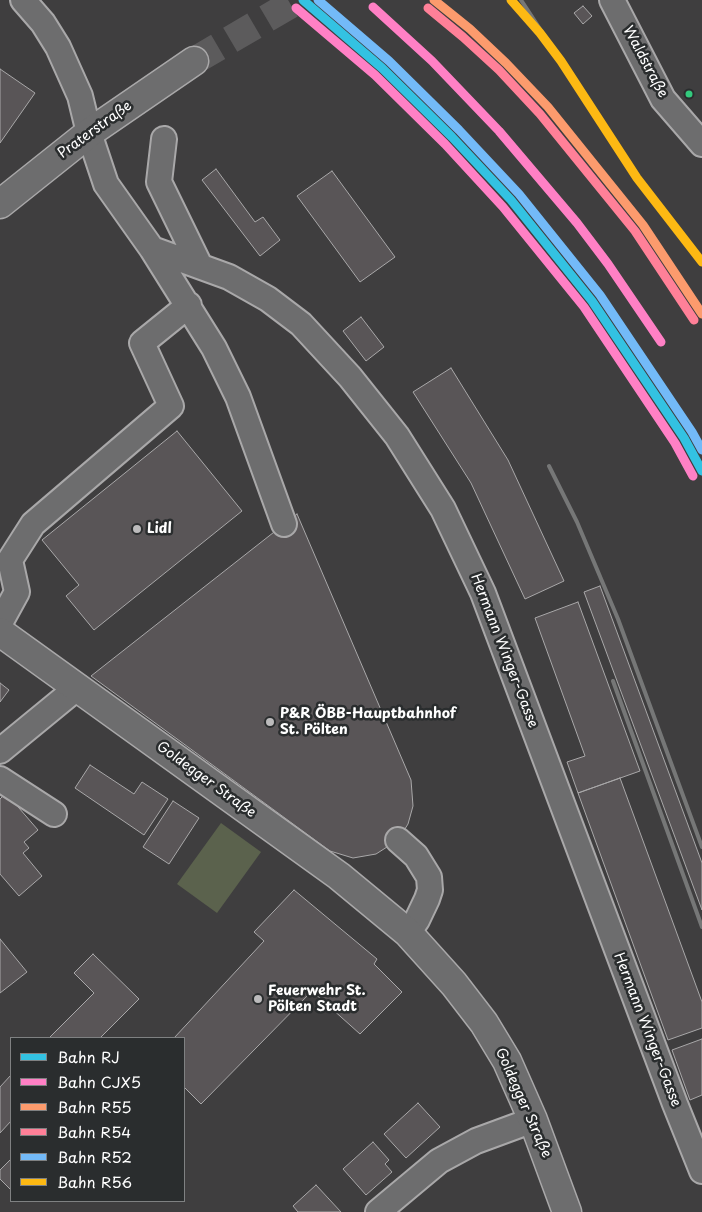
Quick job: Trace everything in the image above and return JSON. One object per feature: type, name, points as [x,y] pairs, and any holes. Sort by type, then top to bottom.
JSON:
[{"type":"main road","name":"Praterstraße","points":[[0,204],[89,133],[194,61]]},
{"type":"main road","name":"Goldegger Straße","points":[[0,632],[339,876],[408,933],[454,984],[484,1023],[507,1061],[567,1212]]},
{"type":"street","points":[[23,0],[43,23],[58,47],[80,96],[89,133],[106,184],[152,248],[214,348],[238,397],[284,524]]},
{"type":"street","name":"Waldstraße","points":[[612,0],[664,98],[702,144]]},
{"type":"street","points":[[164,139],[159,182],[200,266]]},
{"type":"street","name":"Hermann Winger-Gasse","points":[[152,248],[229,277],[268,299],[301,324],[350,377],[397,436],[443,509],[483,593],[675,1104],[702,1171]]},
{"type":"street","points":[[0,623],[17,592],[10,560],[33,524],[171,406],[142,343],[189,305]]},
{"type":"street","points":[[0,751],[78,687]]},
{"type":"street","points":[[0,779],[54,814]]},
{"type":"street","points":[[398,840],[416,856],[429,877],[430,890],[427,898],[417,920],[408,933]]},
{"type":"street","points":[[378,1212],[439,1161],[476,1141],[532,1120]]},
{"type":"green space","points":[[221,823],[261,852],[217,913],[177,884]]},
{"type":"building","points":[[583,6],[592,16],[583,24],[574,13]]},
{"type":"building","points":[[0,69],[35,93],[0,143]]},
{"type":"building","points":[[216,169],[255,222],[263,217],[280,240],[260,256],[202,180]]},
{"type":"building","points":[[332,171],[395,257],[360,282],[297,196]]},
{"type":"building","points":[[361,317],[384,347],[366,361],[343,331]]},
{"type":"building","points":[[451,368],[508,460],[564,581],[525,599],[471,483],[413,392]]},
{"type":"building","name":"Lidl","points":[[177,431],[242,511],[94,630],[66,596],[79,585],[42,540]]},
{"type":"building","name":"P&R ÖBB-Hauptbahnhof St. Pölten","points":[[297,514],[411,780],[413,806],[408,824],[398,840],[376,854],[353,858],[330,851],[91,676]]},
{"type":"building","points":[[600,586],[702,863],[702,910],[584,592]]},
{"type":"building","points":[[578,602],[640,771],[578,793],[567,762],[585,756],[535,618]]},
{"type":"building","points":[[0,683],[9,690],[0,702]]},
{"type":"building","points":[[90,765],[134,794],[142,782],[168,799],[144,835],[75,788]]},
{"type":"building","points":[[620,778],[702,1002],[702,1028],[668,1040],[578,793]]},
{"type":"building","points":[[6,793],[38,830],[24,842],[29,848],[23,853],[42,876],[19,896],[0,874],[0,799]]},
{"type":"building","points":[[173,801],[199,818],[169,864],[143,847]]},
{"type":"building","name":"Feuerwehr St. Pölten Stadt","points":[[294,890],[377,959],[374,964],[402,992],[360,1034],[312,991],[201,1104],[185,1088],[185,1037],[175,1037],[264,941],[254,932]]},
{"type":"building","points":[[0,939],[27,972],[0,993]]},
{"type":"building","points":[[93,954],[139,999],[101,1037],[50,1037],[94,993],[74,973]]},
{"type":"building","points":[[702,1039],[702,1095],[690,1100],[672,1050]]},
{"type":"building","points":[[10,1076],[10,1122],[0,1133],[0,1087]]},
{"type":"building","points":[[418,1103],[440,1127],[406,1158],[384,1134]]},
{"type":"building","points":[[373,1142],[389,1160],[385,1164],[392,1172],[366,1195],[343,1169]]},
{"type":"building","points":[[10,1160],[10,1189],[0,1179],[0,1170]]},
{"type":"building","points":[[316,1185],[341,1212],[298,1212],[293,1206]]},
{"type":"tunnel","points":[[194,61],[298,0]]},
{"type":"railway","points":[[521,0],[561,61]]},
{"type":"railway","points":[[549,466],[577,522],[618,619],[702,847]]},
{"type":"railway","points":[[613,681],[702,927]]},
{"type":"rail line","name":"RJ","points":[[303,0],[382,68],[452,137],[511,200],[592,301],[684,438],[702,471]]},
{"type":"rail line","name":"R52","points":[[318,0],[389,61],[459,130],[519,194],[600,295],[692,432],[702,450]]},
{"type":"rail line","name":"R55","points":[[434,0],[470,29],[548,107],[643,225],[702,314]]},
{"type":"rail line","name":"R56","points":[[511,0],[540,33],[561,61],[637,178],[702,262]]},
{"type":"rail line","name":"CJX5","points":[[373,7],[432,61],[499,131],[577,223],[608,264],[661,342]]},
{"type":"rail line","name":"CJX5","points":[[296,8],[375,75],[445,144],[503,207],[584,307],[675,443],[693,476]]},
{"type":"rail line","name":"R54","points":[[428,8],[499,70],[540,114],[635,231],[694,320]]},
{"type":"place","name":"Lidl","points":[[137,529]]},
{"type":"place","name":"P&R ÖBB-Hauptbahnhof St. Pölten","points":[[270,722]]},
{"type":"place","name":"Feuerwehr St. Pölten Stadt","points":[[258,999]]}]
